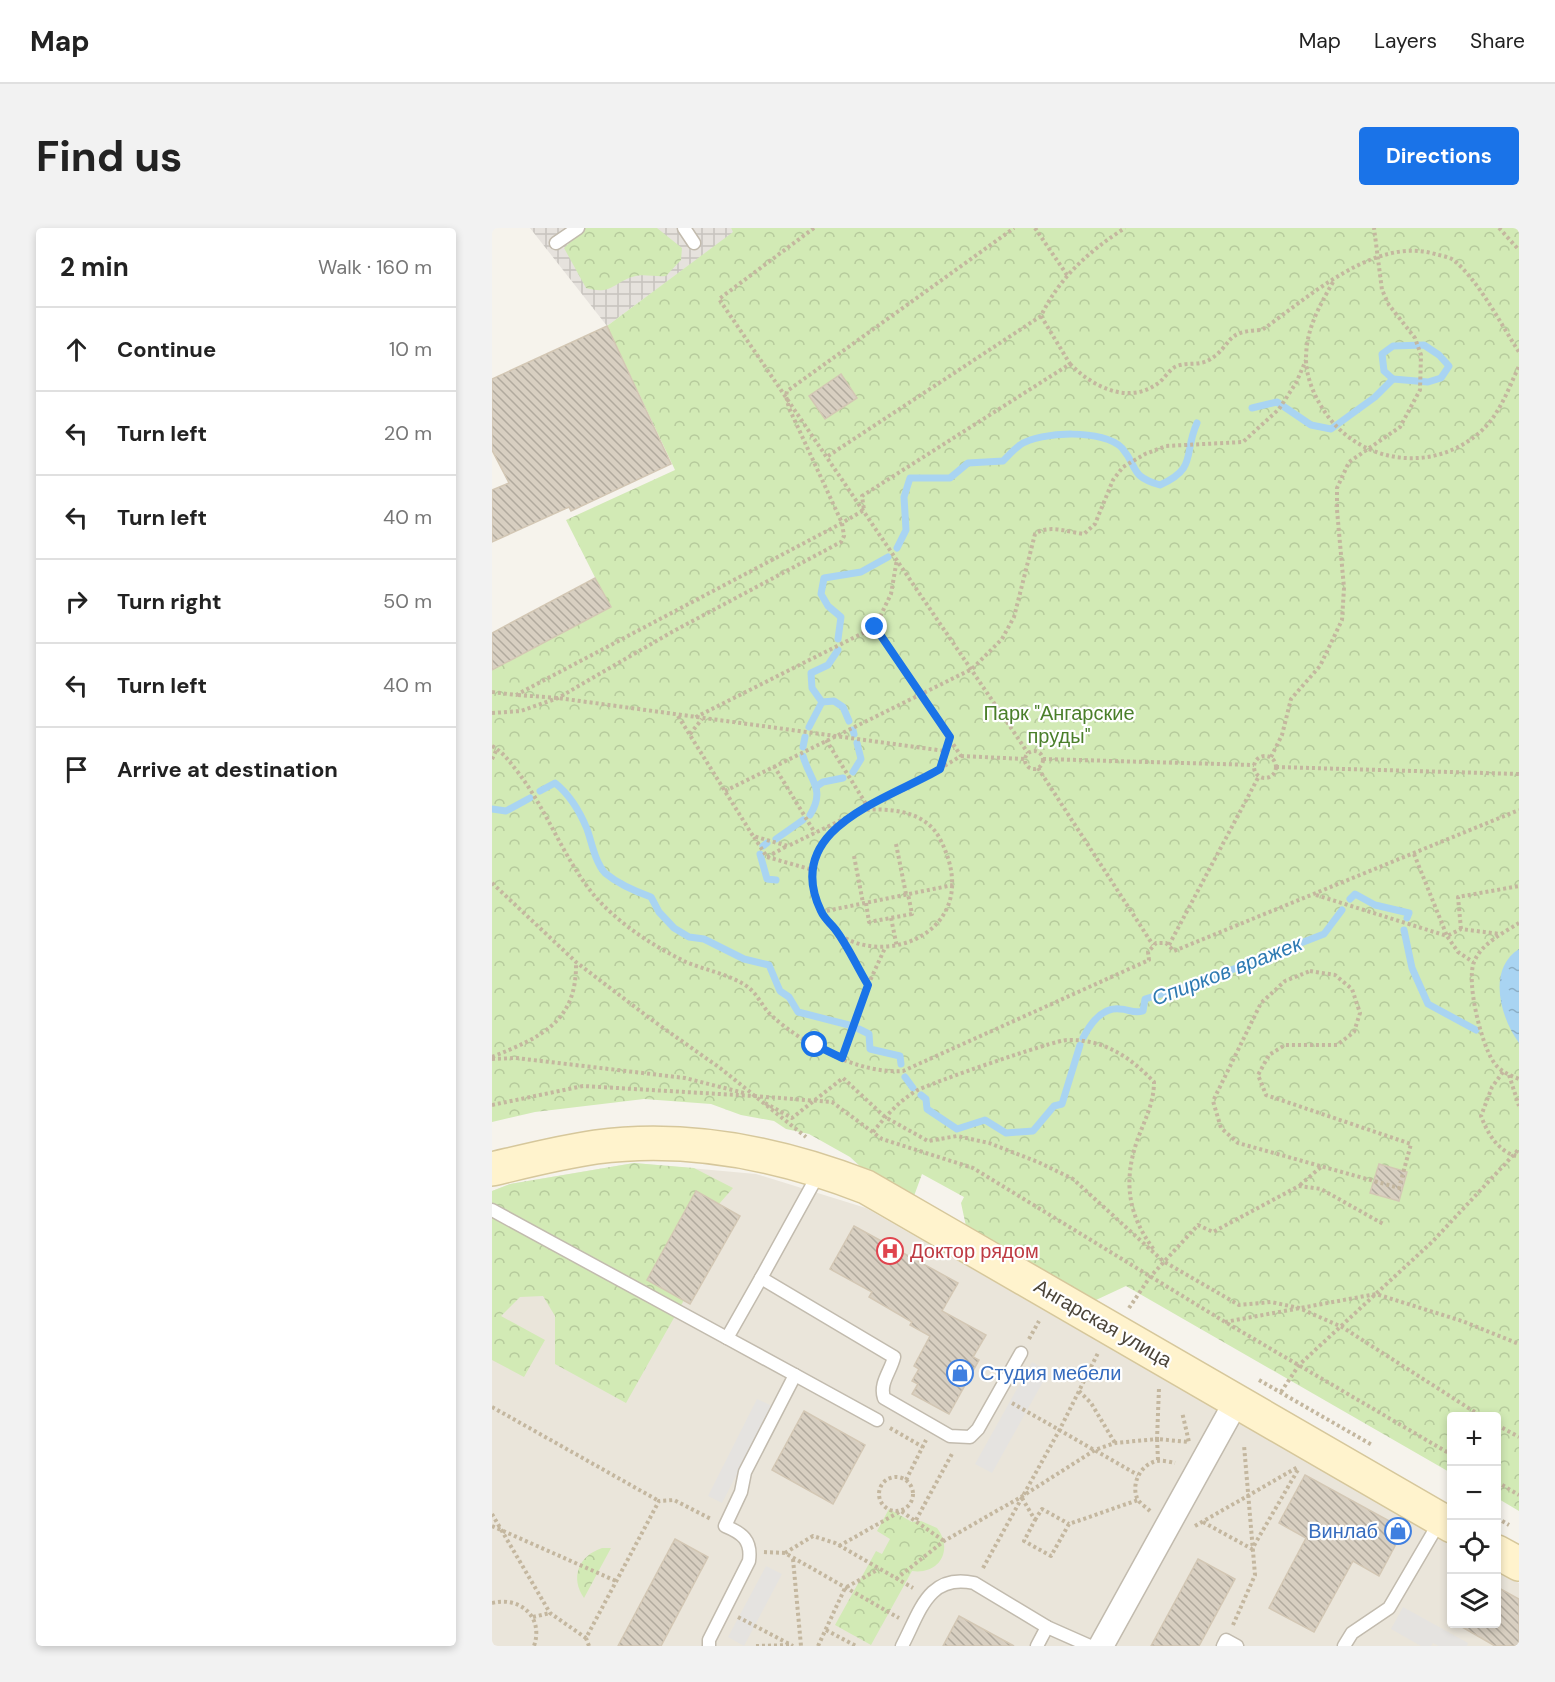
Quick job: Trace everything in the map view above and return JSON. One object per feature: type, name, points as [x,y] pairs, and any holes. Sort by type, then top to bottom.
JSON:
[{"type":"street","name":"Ангарская улица","points":[[492,1169],[597,1147],[646,1144],[765,1154],[821,1170],[866,1187],[1446,1523]]},
{"type":"street","points":[[1101,1646],[1236,1402]]},
{"type":"street","points":[[1501,1553],[1519,1564]]},
{"type":"lane","points":[[556,243],[578,228]]},
{"type":"lane","points":[[684,228],[694,243]]},
{"type":"lane","points":[[727,1338],[821,1170]]},
{"type":"lane","points":[[492,1210],[877,1420]]},
{"type":"lane","points":[[761,1278],[889,1352],[894,1357],[882,1390],[884,1398],[933,1428],[960,1439],[970,1437],[978,1429],[1021,1353]]},
{"type":"lane","points":[[709,1646],[709,1640],[749,1561],[751,1551],[741,1533],[725,1526],[741,1492],[745,1472],[795,1375]]},
{"type":"lane","points":[[1344,1646],[1352,1633],[1389,1608],[1446,1523]]},
{"type":"lane","points":[[902,1646],[928,1595],[947,1582],[962,1581],[974,1584],[1047,1627],[1090,1646]]},
{"type":"lane","points":[[1037,1646],[1047,1627]]},
{"type":"path","points":[[814,228],[719,299],[1028,753]]},
{"type":"path","points":[[492,713],[521,711],[558,698],[670,633],[836,547],[844,536],[842,523],[789,408],[786,396],[791,386],[1014,228]]},
{"type":"path","points":[[1035,228],[1067,275]]},
{"type":"path","points":[[828,456],[1041,316],[1051,295],[1067,275],[1100,244],[1125,228]]},
{"type":"path","points":[[1271,757],[1282,735],[1291,699],[1320,666],[1342,620],[1344,588],[1337,510],[1338,488],[1349,462],[1400,428],[1420,390],[1421,355],[1415,338],[1389,305],[1382,290],[1374,228]]},
{"type":"path","points":[[1498,228],[1519,250]]},
{"type":"path","points":[[1041,316],[1070,364],[1083,377],[1102,389],[1136,393],[1156,385],[1176,366],[1199,364],[1211,359],[1229,338],[1246,330],[1262,330],[1365,261],[1401,249],[1423,250],[1455,260],[1470,278],[1519,352]]},
{"type":"path","points":[[725,791],[972,669],[1002,639],[1014,617],[1035,534],[1042,529],[1055,529],[1084,534],[1095,524],[1113,480],[1123,467],[1135,459],[1166,446],[1243,442],[1279,409],[1296,384],[1306,360],[1311,322],[1334,281]]},
{"type":"path","points":[[1306,360],[1313,393],[1330,421],[1340,432],[1368,449],[1406,459],[1432,456],[1457,448],[1479,433],[1497,413],[1519,366]]},
{"type":"path","points":[[864,510],[862,496],[1070,364]]},
{"type":"path","points":[[516,695],[864,510]]},
{"type":"path","points":[[694,718],[875,627],[891,594],[897,558]]},
{"type":"path","points":[[875,627],[922,693],[961,756]]},
{"type":"path","points":[[492,692],[558,698],[945,751]]},
{"type":"path","points":[[678,716],[767,857],[813,870]]},
{"type":"path","points":[[690,734],[702,719]]},
{"type":"path","points":[[940,769],[950,737]]},
{"type":"path","points":[[826,740],[866,808]]},
{"type":"path","points":[[492,746],[535,794],[579,874],[600,902],[636,933],[686,962],[743,983],[756,993],[768,1012],[788,1031],[842,1058],[885,1072],[903,1071],[1149,960],[1148,952],[1153,945],[1159,942],[1169,945],[1174,951],[1519,810]]},
{"type":"path","points":[[492,759],[497,749]]},
{"type":"path","points":[[1028,753],[1038,752],[1043,759]]},
{"type":"path","points":[[1025,759],[1028,753]]},
{"type":"path","points":[[767,857],[840,822],[961,756],[1025,759]]},
{"type":"path","points":[[1043,759],[1254,765],[1263,756],[1271,757]]},
{"type":"path","points":[[1271,757],[1276,767]]},
{"type":"path","points":[[1025,759],[1029,767],[1038,768]]},
{"type":"path","points":[[1038,768],[1043,759]]},
{"type":"path","points":[[1254,765],[1259,776]]},
{"type":"path","points":[[774,766],[815,833]]},
{"type":"path","points":[[1276,767],[1519,774]]},
{"type":"path","points":[[1259,776],[1272,776],[1276,767]]},
{"type":"path","points":[[1038,768],[1153,945]]},
{"type":"path","points":[[1169,945],[1259,776]]},
{"type":"path","points":[[835,930],[850,940],[867,946],[897,947],[914,941],[928,932],[949,902],[952,885],[950,858],[938,834],[917,816],[891,808],[866,808]]},
{"type":"path","points":[[840,822],[827,835],[817,852],[813,870],[814,892],[821,912],[835,930],[868,985]]},
{"type":"path","points":[[753,836],[788,846]]},
{"type":"path","points":[[854,856],[869,922],[912,914],[896,844]]},
{"type":"path","points":[[1414,854],[1447,936],[1458,952],[1473,962]]},
{"type":"path","points":[[821,912],[952,885]]},
{"type":"path","points":[[1461,929],[1458,897],[1519,886]]},
{"type":"path","points":[[1316,894],[1447,936],[1461,929],[1501,934]]},
{"type":"path","points":[[891,918],[897,947]]},
{"type":"path","points":[[1519,923],[1482,949],[1473,962],[1471,979],[1482,1033],[1492,1061],[1503,1072],[1519,1079]]},
{"type":"path","points":[[842,1058],[868,985],[885,948]]},
{"type":"path","points":[[492,1058],[521,1046],[556,1022],[571,1005],[576,986],[576,962]]},
{"type":"path","points":[[1310,971],[1335,975],[1352,989],[1360,1012],[1354,1032],[1337,1045],[1285,1045],[1269,1055],[1257,1075],[1266,1095],[1411,1144],[1399,1188],[1322,1166],[1238,1143],[1221,1128],[1213,1101],[1261,1003],[1285,981],[1310,971]]},
{"type":"path","points":[[873,1132],[885,1117],[916,1090],[1065,1040],[1112,1048],[1137,1065],[1154,1082],[1154,1098],[1136,1143],[1129,1173],[1128,1198],[1143,1236],[1164,1261]]},
{"type":"path","points":[[492,1058],[516,1058],[685,1078],[753,1096],[792,1118],[843,1078],[885,1117],[928,1141],[957,1136],[989,1143],[1038,1162],[1073,1179],[1164,1261],[1239,1305],[1271,1302],[1299,1308],[1342,1327],[1476,1412]]},
{"type":"path","points":[[1503,1072],[1492,1087],[1481,1116],[1489,1137],[1512,1156],[1519,1157]]},
{"type":"path","points":[[1509,1075],[1519,1106]]},
{"type":"path","points":[[492,1105],[583,1086],[816,1099],[832,1102],[882,1139],[973,1168],[1225,1322],[1447,1452]]},
{"type":"path","points":[[1281,1392],[1299,1365],[1433,1241],[1519,1149]]},
{"type":"path","points":[[1129,1309],[1150,1277],[1198,1225],[1214,1232],[1299,1186],[1322,1166]]},
{"type":"path","points":[[1299,1186],[1321,1190],[1385,1225]]},
{"type":"path","points":[[1225,1322],[1376,1294],[1462,1321],[1519,1344]]},
{"type":"path","points":[[974,1584],[1060,1429],[1099,1353]]},
{"type":"path","points":[[1158,1460],[1160,1387]]},
{"type":"path","points":[[1079,1391],[1092,1403],[1115,1443]]},
{"type":"path","points":[[998,1395],[1138,1475]]},
{"type":"path","points":[[492,1407],[659,1501],[674,1500],[725,1526]]},
{"type":"path","points":[[896,1579],[944,1541],[1021,1497],[1095,1450],[1115,1443],[1157,1439],[1189,1442],[1182,1412]]},
{"type":"path","points":[[877,1420],[923,1447]]},
{"type":"path","points":[[1501,1427],[1519,1437]]},
{"type":"path","points":[[906,1480],[933,1428]]},
{"type":"path","points":[[916,1520],[960,1439]]},
{"type":"path","points":[[1229,1644],[1255,1575],[1244,1445]]},
{"type":"path","points":[[1151,1511],[1138,1500],[1135,1489],[1138,1475],[1146,1465],[1158,1460],[1177,1463]]},
{"type":"path","points":[[1189,1530],[1301,1465],[1252,1549]]},
{"type":"path","points":[[839,1546],[901,1510],[909,1506],[913,1497],[912,1488],[906,1480],[895,1476],[884,1481],[879,1491],[881,1502],[889,1510],[901,1510],[944,1541]]},
{"type":"path","points":[[1501,1484],[1519,1495]]},
{"type":"path","points":[[1021,1497],[1035,1520]]},
{"type":"path","points":[[1069,1524],[1042,1509],[1024,1541],[1051,1556],[1069,1524],[1138,1500]]},
{"type":"path","points":[[586,1638],[659,1501]]},
{"type":"path","points":[[492,1514],[550,1614],[586,1638],[589,1646]]},
{"type":"path","points":[[1203,1522],[1252,1549]]},
{"type":"path","points":[[492,1526],[502,1528],[616,1581]]},
{"type":"path","points":[[784,1553],[813,1536],[839,1546],[928,1595]]},
{"type":"path","points":[[751,1551],[784,1553],[912,1626]]},
{"type":"path","points":[[793,1558],[801,1646]]},
{"type":"path","points":[[818,1646],[845,1588],[879,1569]]},
{"type":"path","points":[[492,1602],[515,1602],[533,1617],[537,1628],[534,1646]]},
{"type":"path","points":[[725,1610],[793,1646]]},
{"type":"path","points":[[533,1617],[550,1614]]},
{"type":"path","points":[[825,1630],[856,1646]]},
{"type":"path","points":[[756,1646],[793,1646]]},
{"type":"shaded area","points":[[530,228],[731,228],[734,232],[607,326]]},
{"type":"shaded area","points":[[634,1163],[756,1174],[866,1208],[1447,1542],[1447,1628],[1501,1628],[1501,1572],[1519,1583],[1519,1646],[492,1646],[492,1191],[510,1184]]},
{"type":"shaded area","points":[[1032,1362],[1049,1371],[992,1473],[975,1464]]},
{"type":"shaded area","points":[[757,1399],[772,1406],[722,1503],[708,1496]]},
{"type":"shaded area","points":[[766,1566],[782,1574],[744,1646],[728,1637]]},
{"type":"shaded area","points":[[1403,1607],[1468,1643],[1467,1646],[1439,1646],[1433,1643],[1431,1646],[1421,1646],[1391,1629]]},
{"type":"green space","points":[[585,228],[657,228],[682,248],[681,260],[666,276],[636,276],[611,288],[594,290],[586,288],[564,248]]},
{"type":"green space","name":"Парк \"Ангарские пруды\"","points":[[731,228],[1519,228],[1519,1511],[1501,1500],[1501,1412],[1447,1412],[1447,1471],[1126,1286],[1096,1300],[966,1226],[961,1203],[964,1197],[922,1174],[914,1196],[863,1169],[850,1157],[809,1134],[786,1129],[774,1121],[741,1115],[711,1104],[644,1099],[535,1112],[492,1122],[492,663],[495,668],[610,607],[566,520],[675,470],[607,326],[733,232]]},
{"type":"green space","points":[[634,1163],[694,1168],[733,1188],[719,1204],[696,1192],[647,1279],[684,1300],[626,1403],[555,1364],[555,1316],[543,1296],[520,1297],[501,1316],[545,1340],[524,1377],[492,1360],[492,1191],[510,1184]]},
{"type":"green space","points":[[889,1509],[912,1522],[921,1521],[937,1528],[942,1536],[944,1552],[941,1559],[930,1569],[912,1571],[871,1645],[835,1625],[876,1551],[882,1554],[890,1539],[877,1531]]},
{"type":"green space","points":[[602,1548],[611,1548],[584,1598],[578,1583],[579,1568],[587,1556]]},
{"type":"water","points":[[1519,949],[1519,1043],[1506,1020],[1502,1007],[1500,981],[1503,968],[1509,958]]},
{"type":"building","points":[[607,326],[671,464],[571,511],[569,507],[492,542],[492,490],[509,483],[492,450],[492,379]]},
{"type":"building","points":[[841,374],[857,398],[825,419],[809,396]]},
{"type":"building","points":[[595,578],[611,607],[492,670],[492,633]]},
{"type":"building","points":[[1379,1164],[1407,1172],[1399,1201],[1370,1193]]},
{"type":"building","points":[[696,1191],[740,1216],[690,1304],[647,1280]]},
{"type":"building","points":[[854,1226],[958,1283],[942,1311],[986,1335],[973,1357],[979,1360],[949,1414],[912,1394],[918,1384],[912,1381],[919,1369],[914,1366],[930,1336],[910,1325],[912,1322],[869,1297],[872,1292],[830,1269]]},
{"type":"building","points":[[804,1411],[865,1445],[833,1504],[772,1470]]},
{"type":"building","points":[[1305,1475],[1404,1529],[1379,1576],[1353,1561],[1314,1632],[1269,1608],[1306,1538],[1279,1523]]},
{"type":"building","points":[[675,1539],[708,1557],[661,1646],[618,1646]]},
{"type":"building","points":[[1198,1559],[1235,1579],[1199,1646],[1151,1646]]},
{"type":"building","points":[[1501,1589],[1519,1599],[1519,1646],[1495,1646],[1464,1628],[1501,1628]]},
{"type":"building","points":[[959,1616],[1014,1646],[943,1646]]},
{"type":"waterway","points":[[1424,345],[1439,355],[1449,366],[1441,378],[1428,382],[1393,379],[1384,371],[1382,354],[1393,346],[1424,345]]},
{"type":"waterway","points":[[1252,408],[1277,402],[1311,425],[1331,429],[1375,397],[1393,379]]},
{"type":"waterway","points":[[897,548],[906,530],[904,497],[910,478],[950,478],[968,463],[1003,461],[1029,440],[1072,434],[1088,435],[1114,442],[1122,448],[1139,475],[1160,485],[1172,479],[1185,466],[1197,423]]},
{"type":"waterway","points":[[838,639],[841,617],[828,606],[821,594],[824,578],[861,572],[888,557]]},
{"type":"waterway","points":[[822,702],[812,688],[811,673],[828,665],[838,650]]},
{"type":"waterway","points":[[822,702],[834,701],[843,707],[849,721]]},
{"type":"waterway","points":[[809,727],[822,702]]},
{"type":"waterway","points":[[853,730],[854,734]]},
{"type":"waterway","points":[[803,747],[805,737]]},
{"type":"waterway","points":[[853,772],[861,759],[857,743]]},
{"type":"waterway","points":[[803,756],[817,791],[815,806],[810,815]]},
{"type":"waterway","points":[[817,786],[823,782],[843,778]]},
{"type":"waterway","name":"Спирков вражек","points":[[540,791],[555,783],[560,787],[581,816],[596,858],[605,873],[627,887],[651,897],[659,912],[674,928],[689,937],[704,939],[744,959],[769,965],[780,991],[789,997],[798,1012],[849,1025]]},
{"type":"waterway","name":"Спирков вражек","points":[[492,809],[506,811],[530,798]]},
{"type":"waterway","points":[[776,839],[803,820]]},
{"type":"waterway","points":[[763,846],[767,843]]},
{"type":"waterway","points":[[760,854],[767,879],[776,880]]},
{"type":"waterway","name":"Спирков вражек","points":[[1350,899],[1355,894],[1375,905],[1409,913],[1407,918]]},
{"type":"waterway","name":"Спирков вражек","points":[[1083,1038],[1093,1022],[1108,1011],[1114,1009],[1143,1011],[1145,999],[1195,984],[1324,934],[1342,910]]},
{"type":"waterway","name":"Спирков вражек","points":[[1404,930],[1412,968],[1428,1004],[1476,1030]]},
{"type":"waterway","name":"Спирков вражек","points":[[859,1029],[869,1034],[870,1049],[900,1056],[901,1064]]},
{"type":"waterway","name":"Спирков вражек","points":[[921,1095],[926,1099],[927,1109],[957,1129],[985,1120],[1006,1133],[1033,1131],[1054,1106],[1062,1104],[1080,1045]]},
{"type":"waterway","name":"Спирков вражек","points":[[905,1077],[913,1088]]},
{"type":"place","name":"Доктор рядом","points":[[890,1251]]},
{"type":"place","name":"Студия мебели","points":[[960,1373]]},
{"type":"place","name":"Винлаб","points":[[1398,1531]]},
{"type":"route","points":[[815,1045],[842,1058],[868,985],[835,930],[821,912],[814,892],[813,870],[817,852],[827,835],[840,822],[909,788],[940,769],[950,737],[875,627]]}]
